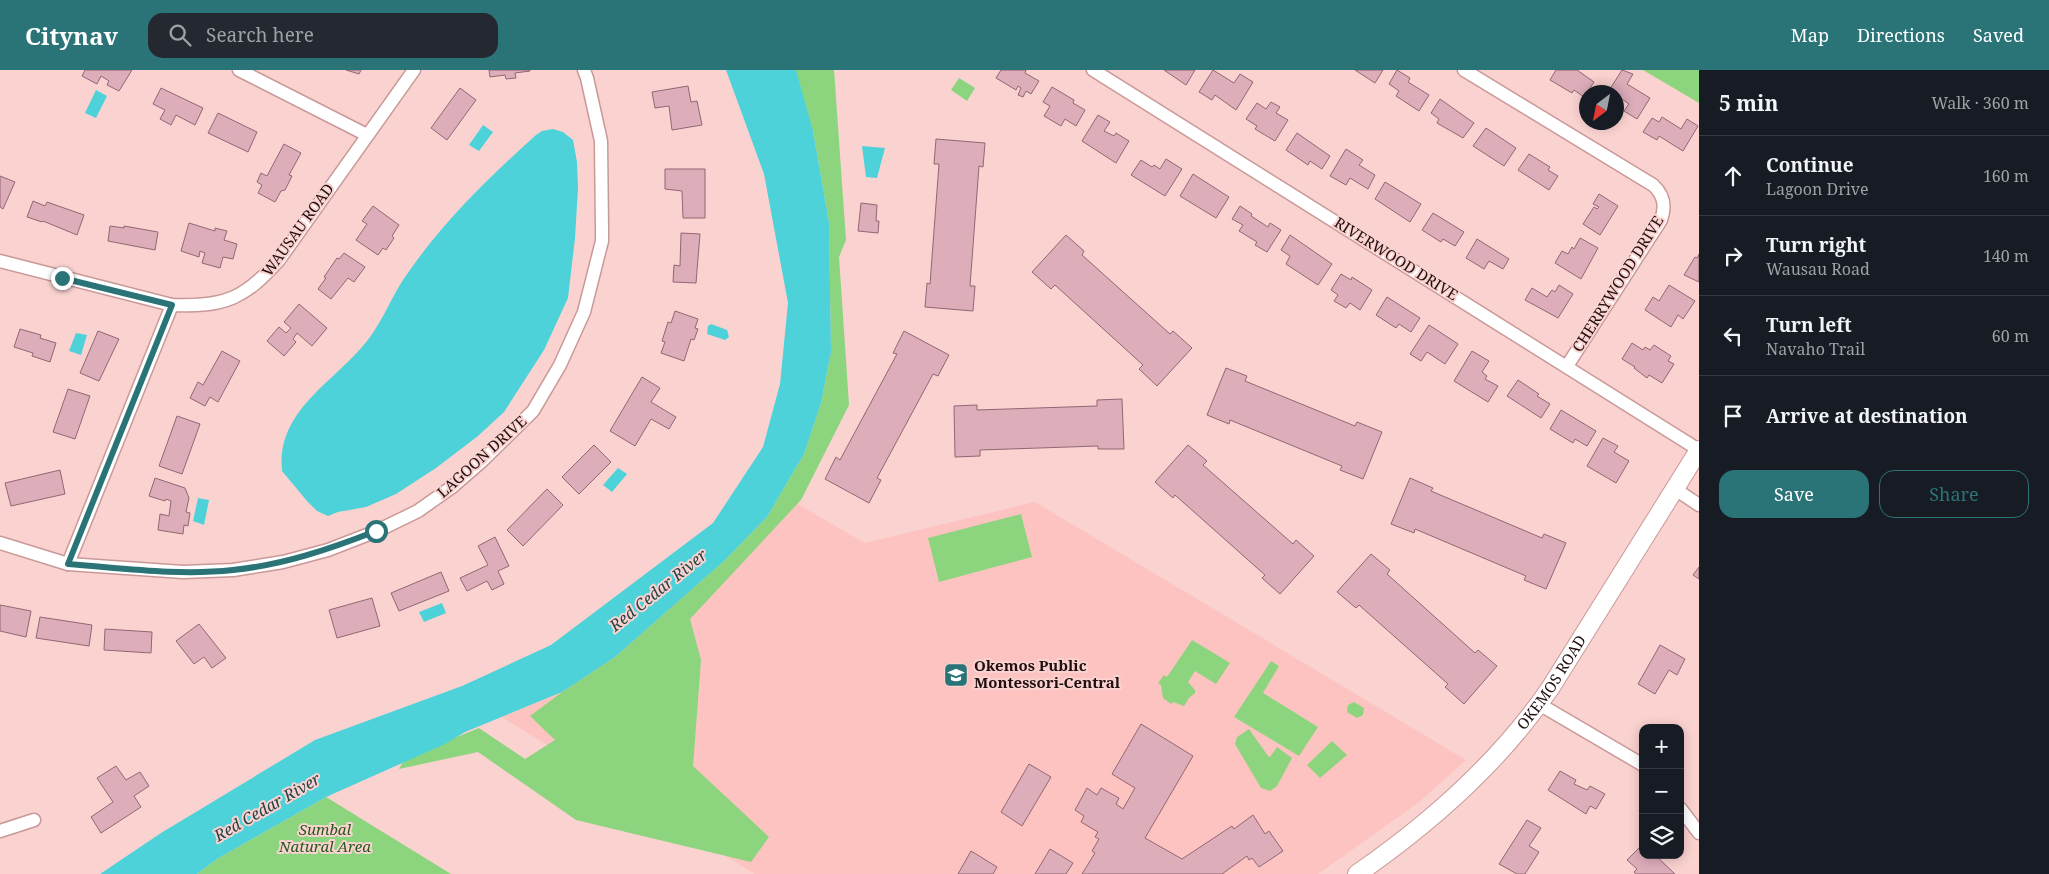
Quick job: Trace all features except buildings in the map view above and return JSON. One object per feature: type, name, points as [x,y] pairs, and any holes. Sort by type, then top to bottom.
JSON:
[{"type":"main road","name":"OKEMOS ROAD","points":[[1362,873],[1468,785],[1499,755],[1540,704],[1699,450]]},
{"type":"street","points":[[239,70],[367,135]]},
{"type":"street","name":"WAUSAU ROAD","points":[[0,261],[172,305],[200,306],[230,300],[244,293],[260,281],[279,260],[414,70]]},
{"type":"street","name":"LAGOON DRIVE","points":[[0,543],[68,564],[183,572],[233,570],[283,562],[336,547],[418,511],[452,487],[482,462],[533,412],[560,365],[584,312],[602,241],[602,229],[601,141],[584,70]]},
{"type":"street","name":"RIVERWOOD DRIVE","points":[[1093,70],[1699,450]]},
{"type":"street","name":"CHERRYWOOD DRIVE","points":[[1464,70],[1653,185],[1662,195],[1664,212],[1661,220],[1567,366]]},
{"type":"street","points":[[68,564],[172,305]]},
{"type":"street","points":[[1675,489],[1699,505]]},
{"type":"street","points":[[1540,704],[1639,763]]},
{"type":"street","points":[[1684,813],[1699,833]]},
{"type":"street","points":[[0,831],[34,820]]},
{"type":"shaded area","name":"Okemos Public Montessori-Central","points":[[780,494],[865,543],[1035,502],[1466,760],[1418,803],[1318,874],[755,874],[502,717],[562,692],[767,517]]},
{"type":"green space","points":[[789,70],[834,70],[846,240],[839,257],[849,405],[801,500],[690,619],[701,660],[693,766],[769,837],[751,862],[576,820],[478,752],[399,769],[405,758],[479,728],[525,759],[555,740],[530,716],[615,657],[724,561],[767,517],[804,454],[821,403],[831,352],[829,222],[813,131]]},
{"type":"green space","points":[[1643,70],[1699,70],[1699,103]]},
{"type":"green space","points":[[959,78],[975,88],[967,101],[951,90]]},
{"type":"green space","points":[[1021,514],[1032,557],[939,582],[928,538]]},
{"type":"green space","points":[[1192,640],[1230,663],[1216,684],[1195,671],[1188,682],[1195,690],[1195,693],[1184,706],[1173,702],[1171,704],[1163,698],[1161,685],[1158,683],[1164,675],[1167,677]]},
{"type":"green space","points":[[1271,661],[1279,666],[1263,693],[1318,727],[1299,756],[1234,717]]},
{"type":"green space","points":[[1354,702],[1364,708],[1363,715],[1357,718],[1347,712],[1348,705]]},
{"type":"green space","points":[[1249,729],[1268,756],[1270,757],[1277,747],[1292,758],[1277,786],[1270,791],[1261,788],[1235,744],[1237,737]]},
{"type":"green space","points":[[1332,741],[1347,755],[1320,778],[1307,765]]},
{"type":"green space","name":"Sumbal Natural Area","points":[[326,797],[451,874],[197,874],[217,859]]},
{"type":"water","name":"Red Cedar River","points":[[726,70],[796,70],[813,131],[829,222],[831,352],[821,403],[804,454],[767,517],[724,561],[615,657],[562,692],[465,732],[445,744],[326,797],[217,859],[197,874],[100,874],[161,833],[315,740],[462,686],[551,645],[713,523],[763,447],[780,384],[788,303],[764,174]]},
{"type":"water","points":[[96,90],[107,96],[96,118],[85,113]]},
{"type":"water","points":[[483,125],[493,132],[479,151],[469,145]]},
{"type":"water","points":[[553,129],[563,132],[573,140],[577,162],[578,188],[575,238],[568,298],[544,350],[504,412],[478,436],[436,468],[396,494],[366,507],[338,512],[328,516],[317,511],[282,471],[283,449],[289,430],[299,413],[370,337],[405,277],[450,220],[500,168],[536,135],[542,131]]},
{"type":"water","points":[[862,146],[885,148],[877,178],[866,177]]},
{"type":"water","points":[[711,324],[727,330],[729,337],[725,340],[707,334],[708,326]]},
{"type":"water","points":[[76,333],[87,335],[81,355],[69,351]]},
{"type":"water","points":[[618,468],[627,474],[612,492],[603,485]]},
{"type":"water","points":[[198,498],[209,500],[204,525],[193,521]]},
{"type":"water","points":[[442,603],[446,613],[424,622],[419,612]]},
{"type":"place","name":"Okemos Public Montessori-Central","points":[[956,675]]},
{"type":"route","points":[[62,278],[172,305],[68,564],[183,572],[233,570],[283,562],[328,550],[376,531]]}]
